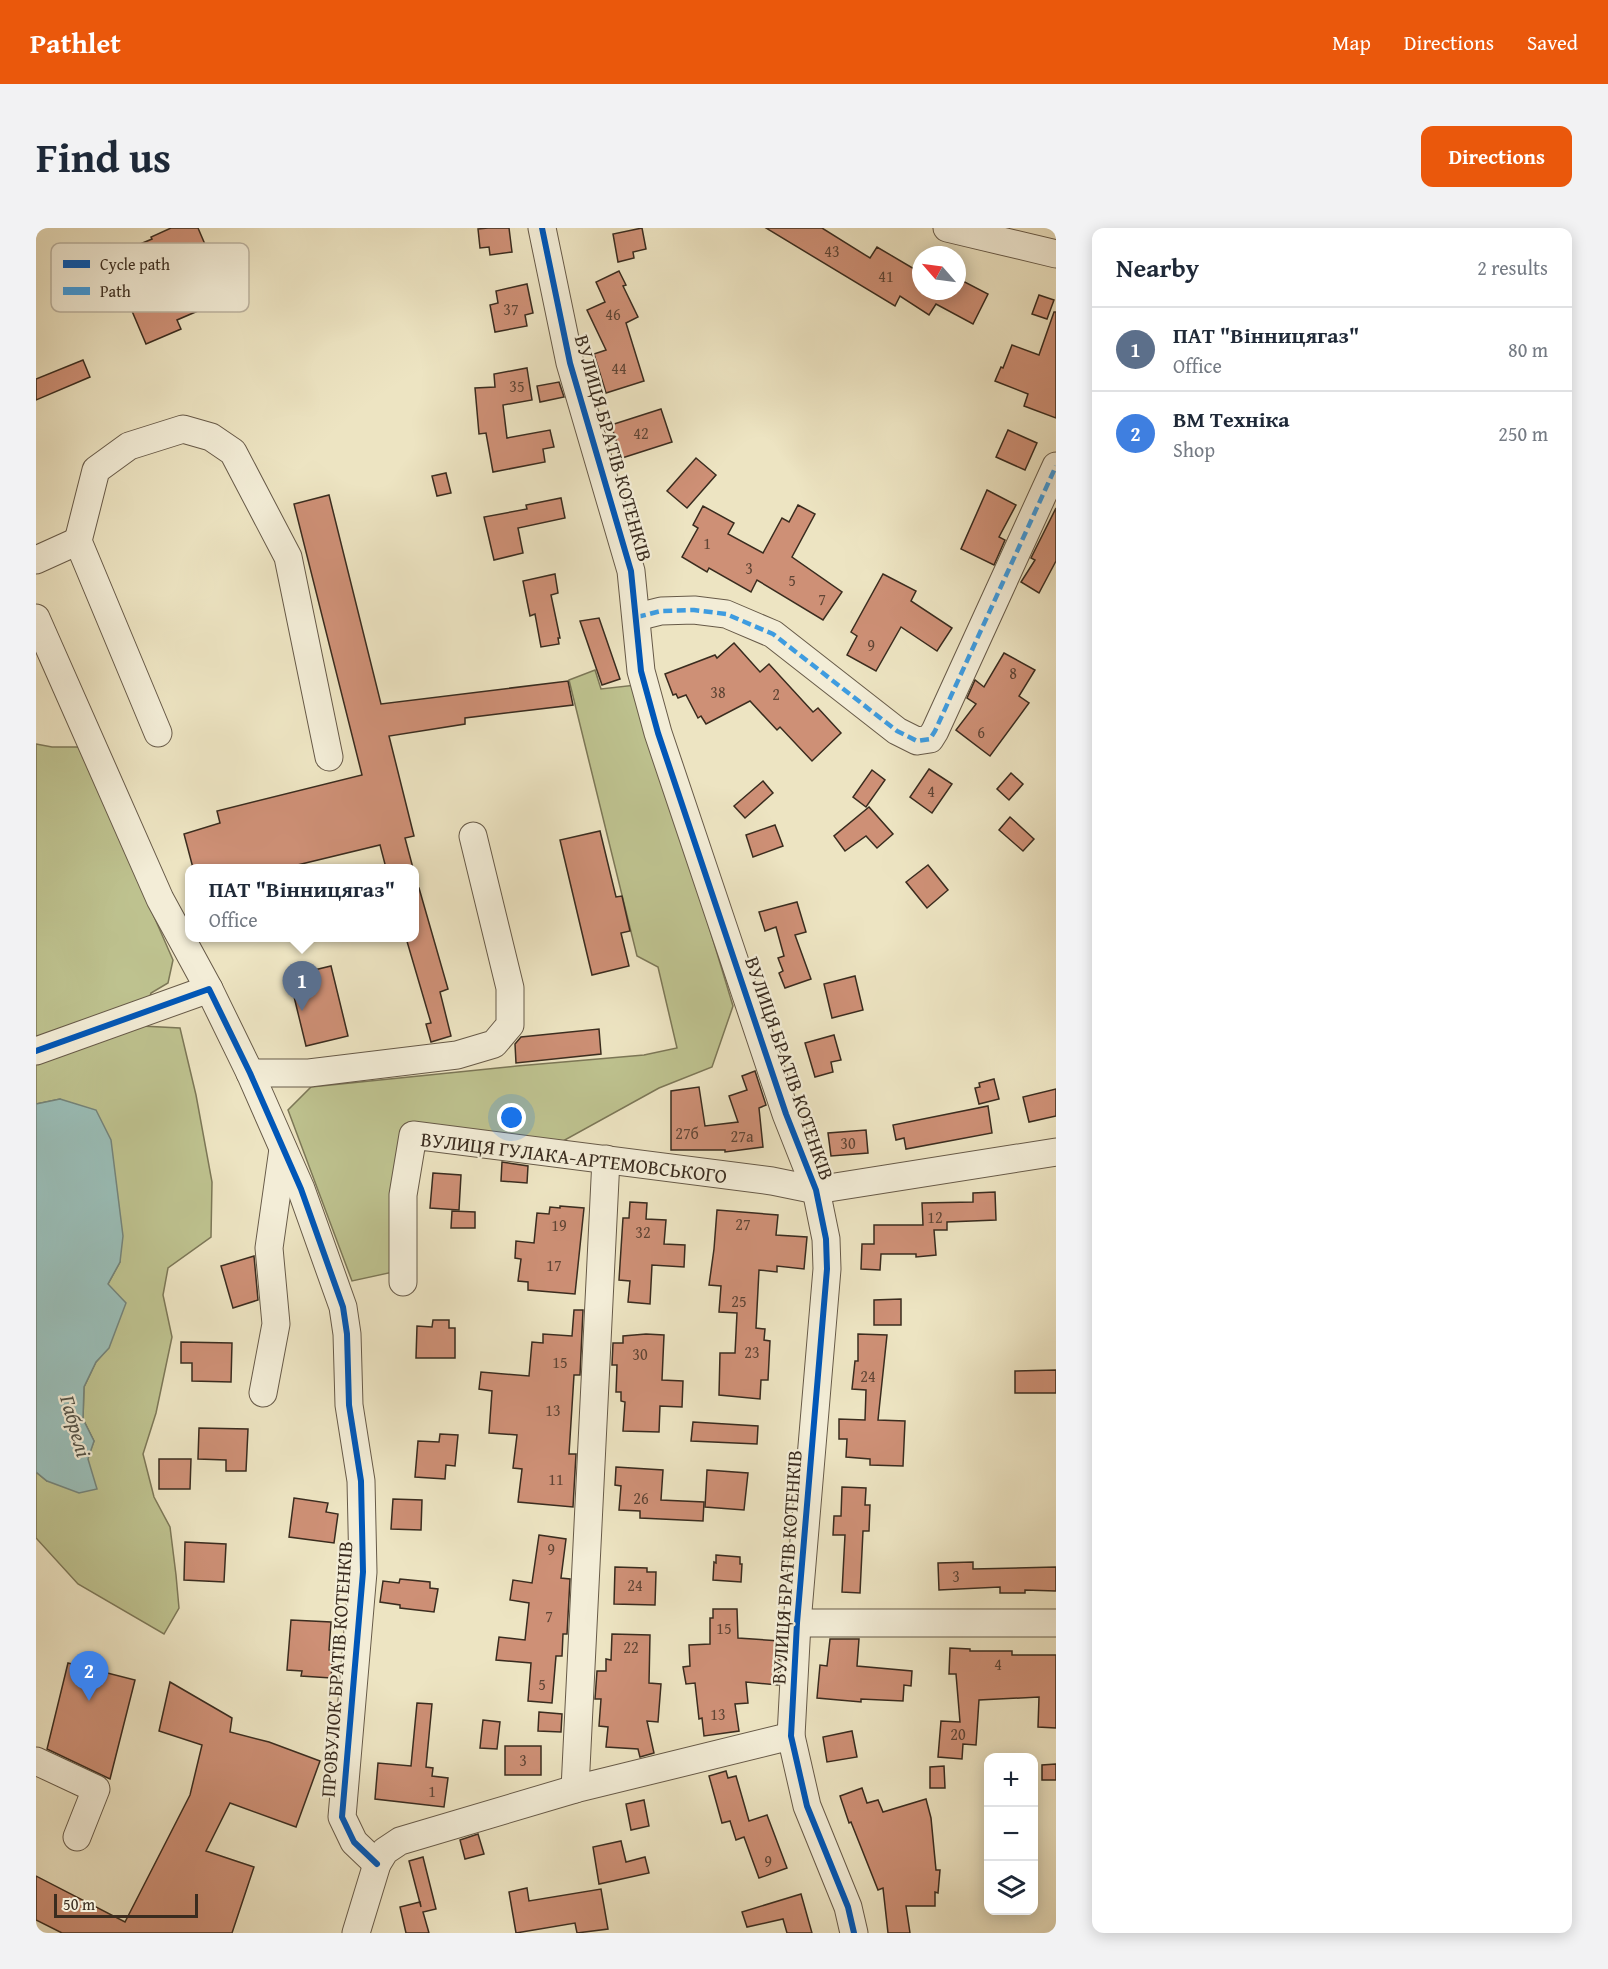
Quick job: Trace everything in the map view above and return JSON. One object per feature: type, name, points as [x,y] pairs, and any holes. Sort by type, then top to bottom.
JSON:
[{"type":"street","name":"ВУЛИЦЯ БРАТІВ КОТЕНКІВ","points":[[542,228],[570,363],[632,571],[640,671],[658,733],[786,1114],[816,1190],[826,1239],[827,1269],[797,1623],[790,1736],[807,1806],[848,1907],[854,1933]]},
{"type":"street","points":[[947,228],[1056,254]]},
{"type":"street","points":[[158,733],[78,541],[96,470],[129,446],[183,429],[211,437],[233,452],[288,557],[329,758]]},
{"type":"street","points":[[637,617],[661,612],[694,610],[726,615],[773,634],[897,731],[917,741],[930,739],[1056,466]]},
{"type":"street","points":[[36,560],[78,541]]},
{"type":"street","name":"ПРОВУЛОК БРАТІВ КОТЕНКІВ","points":[[36,618],[160,899],[209,989],[250,1073],[301,1189],[342,1307],[347,1334],[349,1405],[361,1481],[363,1572],[342,1817],[354,1842],[377,1864]]},
{"type":"street","points":[[250,1073],[309,1073],[457,1055],[494,1044],[510,1024],[510,988],[473,836]]},
{"type":"street","points":[[36,1051],[209,989]]},
{"type":"street","name":"ВУЛИЦЯ ГУЛАКА-АРТЕМОВСЬКОГО","points":[[403,1282],[403,1196],[413,1135],[772,1181],[816,1190],[1056,1152]]},
{"type":"street","points":[[263,1393],[276,1324],[269,1248],[283,1149]]},
{"type":"street","points":[[575,1789],[606,1159]]},
{"type":"street","points":[[797,1623],[1056,1623]]},
{"type":"street","points":[[356,1933],[377,1864],[385,1851],[400,1840],[575,1789],[790,1736]]},
{"type":"street","points":[[36,1761],[96,1789],[77,1837]]},
{"type":"green space","points":[[595,670],[601,689],[636,685],[733,1006],[712,1067],[659,1088],[554,1146],[409,1127],[398,1271],[352,1281],[288,1110],[311,1087],[644,1055],[677,1048],[658,967],[637,956],[569,680]]},
{"type":"green space","points":[[36,744],[52,747],[80,747],[173,960],[168,983],[151,993],[142,1026],[180,1028],[196,1095],[212,1182],[211,1237],[168,1268],[163,1295],[172,1337],[156,1413],[143,1454],[154,1497],[170,1527],[176,1575],[179,1608],[164,1634],[78,1584],[36,1538],[36,1472],[47,1481],[87,1459],[94,1441],[83,1419],[84,1387],[96,1362],[109,1347],[108,1284],[120,1262],[60,1099],[36,1104]]},
{"type":"water","name":"Габрелі","points":[[60,1099],[96,1110],[111,1140],[123,1236],[120,1262],[108,1284],[126,1303],[109,1348],[96,1362],[84,1387],[83,1419],[94,1441],[88,1459],[97,1489],[79,1493],[47,1481],[36,1472],[36,1104]]},
{"type":"building","points":[[171,228],[198,228],[204,243],[142,243],[152,239],[151,237]]},
{"type":"building","points":[[509,228],[512,252],[490,255],[489,247],[480,248],[478,229]]},
{"type":"building","points":[[642,228],[646,249],[633,252],[634,258],[618,262],[613,234]]},
{"type":"building","points":[[766,228],[822,228],[870,258],[877,247],[912,268],[912,300],[966,300],[966,283],[988,294],[973,324],[936,304],[929,315],[900,296],[895,306]]},
{"type":"building","points":[[619,271],[626,285],[623,286],[638,317],[626,323],[644,381],[606,393],[594,354],[606,350],[587,310],[605,302],[596,282]]},
{"type":"building","points":[[527,284],[533,313],[525,315],[527,326],[495,332],[490,305],[498,303],[496,291]]},
{"type":"building","points":[[1039,295],[1054,300],[1047,319],[1032,314]]},
{"type":"building","points":[[132,312],[196,312],[177,320],[181,329],[146,344]]},
{"type":"building","points":[[1054,312],[1056,312],[1056,418],[1024,406],[1028,394],[995,381],[1012,345],[1039,355]]},
{"type":"building","points":[[83,360],[90,377],[36,400],[36,379]]},
{"type":"building","points":[[527,368],[532,400],[503,405],[507,438],[550,430],[554,447],[543,449],[545,462],[493,472],[486,433],[479,434],[475,388],[495,387],[494,374]]},
{"type":"building","points":[[559,382],[564,397],[540,402],[537,386]]},
{"type":"building","points":[[661,409],[672,442],[622,458],[611,425]]},
{"type":"building","points":[[1008,430],[1037,443],[1025,470],[996,457]]},
{"type":"building","points":[[696,458],[716,475],[687,508],[667,491]]},
{"type":"building","points":[[446,473],[451,493],[437,496],[432,476]]},
{"type":"building","points":[[987,490],[1016,505],[999,537],[1005,540],[994,565],[961,549]]},
{"type":"building","points":[[329,495],[381,704],[568,681],[573,705],[465,718],[465,724],[389,736],[414,836],[405,838],[412,864],[385,864],[380,845],[302,864],[192,864],[184,834],[220,823],[217,811],[362,775],[294,504]]},
{"type":"building","points":[[561,498],[565,518],[518,528],[523,553],[494,560],[484,517],[527,509],[526,505]]},
{"type":"building","points":[[798,505],[815,514],[792,557],[842,592],[823,620],[757,580],[751,592],[709,568],[707,572],[682,557],[698,528],[693,525],[703,506],[734,523],[728,534],[763,553],[782,518],[789,522]]},
{"type":"building","points":[[1056,508],[1056,561],[1039,593],[1021,582],[1035,560],[1031,558]]},
{"type":"building","points":[[555,574],[558,593],[551,595],[560,638],[558,638],[559,644],[541,647],[535,614],[530,616],[523,581]]},
{"type":"building","points":[[883,574],[916,591],[911,601],[952,628],[937,651],[901,627],[876,671],[847,655],[857,636],[851,632]]},
{"type":"building","points":[[599,618],[620,679],[602,685],[580,621]]},
{"type":"building","points":[[734,643],[760,672],[769,664],[813,712],[818,708],[841,733],[812,761],[780,727],[777,730],[750,701],[706,724],[701,716],[698,718],[686,695],[678,698],[676,694],[673,695],[665,674],[715,655],[717,658]]},
{"type":"building","points":[[1004,653],[1035,670],[1019,696],[1029,703],[990,756],[956,730],[976,704],[967,698],[975,680],[984,687]]},
{"type":"building","points":[[929,769],[952,784],[932,813],[910,797]]},
{"type":"building","points":[[872,770],[885,780],[866,807],[853,797]]},
{"type":"building","points":[[1011,773],[1023,784],[1009,800],[997,789]]},
{"type":"building","points":[[763,781],[773,793],[745,818],[734,806]]},
{"type":"building","points":[[869,807],[893,834],[877,848],[866,836],[845,851],[834,836]]},
{"type":"building","points":[[1010,817],[1034,839],[1023,851],[999,830]]},
{"type":"building","points":[[775,825],[783,846],[753,857],[746,835]]},
{"type":"building","points":[[600,831],[616,897],[622,896],[630,931],[621,933],[629,966],[592,975],[560,840]]},
{"type":"building","points":[[928,865],[948,890],[927,908],[906,882]]},
{"type":"building","points":[[419,888],[448,989],[440,992],[451,1036],[431,1042],[426,1024],[431,1023],[407,942],[419,942]]},
{"type":"building","points":[[797,902],[806,932],[795,935],[811,979],[785,988],[779,973],[783,971],[778,958],[784,956],[776,927],[765,931],[759,912]]},
{"type":"building","points":[[331,966],[348,1036],[306,1046],[289,976]]},
{"type":"building","points":[[855,976],[863,1010],[832,1018],[824,984]]},
{"type":"building","points":[[599,1029],[601,1054],[516,1063],[515,1044],[521,1037]]},
{"type":"building","points":[[834,1035],[841,1060],[831,1062],[833,1072],[815,1077],[805,1043]]},
{"type":"building","points":[[755,1071],[766,1105],[759,1108],[763,1147],[725,1152],[725,1150],[671,1150],[671,1091],[699,1087],[705,1126],[738,1122],[729,1096],[747,1090],[742,1076]]},
{"type":"building","points":[[994,1079],[999,1099],[979,1104],[975,1088],[980,1087],[979,1083]]},
{"type":"building","points":[[1056,1089],[1056,1116],[1029,1122],[1023,1097]]},
{"type":"building","points":[[988,1106],[992,1133],[906,1149],[904,1138],[896,1140],[893,1125]]},
{"type":"building","points":[[866,1130],[868,1153],[831,1156],[828,1133]]},
{"type":"building","points":[[502,1162],[528,1166],[527,1183],[501,1181]]},
{"type":"building","points":[[433,1173],[461,1175],[459,1210],[430,1208]]},
{"type":"building","points":[[995,1192],[996,1220],[947,1222],[947,1230],[934,1230],[936,1255],[916,1257],[916,1254],[881,1254],[880,1270],[861,1269],[862,1244],[874,1244],[874,1225],[923,1225],[922,1203],[973,1202],[973,1193]]},
{"type":"building","points":[[630,1202],[647,1203],[646,1219],[666,1220],[664,1244],[685,1245],[684,1267],[652,1265],[650,1304],[628,1302],[630,1281],[619,1280],[623,1218],[629,1218]]},
{"type":"building","points":[[560,1206],[584,1208],[575,1294],[528,1290],[528,1282],[518,1281],[521,1259],[515,1258],[516,1241],[534,1243],[537,1213],[549,1214],[550,1207],[560,1208]]},
{"type":"building","points":[[717,1210],[778,1215],[776,1235],[807,1237],[804,1269],[777,1266],[777,1272],[759,1270],[756,1328],[765,1329],[764,1340],[770,1341],[768,1380],[761,1380],[760,1399],[719,1395],[720,1353],[735,1353],[737,1313],[719,1312],[721,1286],[709,1285]]},
{"type":"building","points":[[452,1211],[475,1212],[475,1228],[451,1228]]},
{"type":"building","points":[[254,1256],[258,1300],[233,1308],[221,1266]]},
{"type":"building","points":[[901,1299],[901,1325],[874,1325],[874,1300]]},
{"type":"building","points":[[574,1310],[583,1310],[580,1375],[574,1375],[569,1454],[576,1454],[573,1507],[518,1502],[522,1469],[513,1468],[517,1435],[489,1433],[492,1391],[479,1389],[481,1372],[529,1376],[532,1342],[543,1343],[543,1334],[572,1336]]},
{"type":"building","points":[[433,1320],[449,1320],[449,1328],[455,1328],[455,1358],[416,1358],[417,1326],[432,1327]]},
{"type":"building","points":[[858,1334],[887,1335],[878,1420],[905,1421],[903,1466],[870,1465],[870,1459],[846,1457],[847,1439],[839,1439],[839,1419],[865,1420],[866,1390],[852,1389],[855,1361],[858,1361]]},
{"type":"building","points":[[664,1335],[662,1380],[683,1381],[682,1407],[660,1406],[659,1432],[623,1431],[625,1402],[621,1401],[621,1392],[616,1392],[617,1365],[612,1365],[613,1343],[623,1343],[623,1336]]},
{"type":"building","points":[[181,1342],[232,1343],[231,1382],[192,1381],[192,1363],[181,1363]]},
{"type":"building","points":[[1056,1370],[1056,1393],[1015,1393],[1015,1371]]},
{"type":"building","points":[[693,1422],[758,1426],[757,1444],[691,1441]]},
{"type":"building","points":[[199,1428],[248,1429],[246,1471],[226,1471],[226,1460],[198,1459]]},
{"type":"building","points":[[440,1434],[458,1435],[455,1466],[446,1465],[445,1479],[415,1477],[418,1441],[439,1442]]},
{"type":"building","points":[[159,1459],[191,1459],[190,1489],[159,1489]]},
{"type":"building","points":[[616,1467],[663,1470],[661,1500],[704,1502],[703,1521],[640,1518],[640,1511],[619,1510],[621,1486],[615,1485]]},
{"type":"building","points":[[707,1470],[748,1473],[744,1510],[705,1507]]},
{"type":"building","points":[[842,1487],[866,1488],[865,1505],[870,1505],[869,1531],[863,1531],[860,1593],[842,1592],[845,1535],[833,1535],[834,1516],[841,1516]]},
{"type":"building","points":[[294,1498],[328,1503],[326,1512],[338,1514],[334,1543],[289,1537]]},
{"type":"building","points":[[393,1499],[422,1500],[421,1530],[391,1529]]},
{"type":"building","points":[[539,1535],[566,1539],[561,1578],[570,1579],[567,1634],[563,1634],[562,1656],[556,1656],[552,1703],[528,1701],[531,1663],[496,1660],[499,1637],[525,1640],[529,1603],[510,1600],[513,1580],[532,1583]]},
{"type":"building","points":[[185,1542],[226,1544],[224,1582],[184,1580]]},
{"type":"building","points":[[716,1555],[740,1557],[741,1582],[713,1580]]},
{"type":"building","points":[[973,1562],[973,1569],[1056,1567],[1056,1591],[1025,1590],[1025,1593],[1000,1593],[1000,1587],[939,1590],[938,1563]]},
{"type":"building","points":[[615,1567],[647,1568],[647,1572],[656,1572],[655,1605],[614,1604]]},
{"type":"building","points":[[400,1579],[430,1582],[430,1588],[438,1589],[434,1612],[400,1608],[400,1605],[380,1602],[383,1581],[399,1583]]},
{"type":"building","points":[[713,1609],[737,1609],[738,1638],[780,1641],[778,1685],[746,1682],[748,1703],[735,1704],[739,1731],[704,1736],[702,1718],[699,1719],[695,1683],[686,1684],[683,1667],[690,1666],[689,1645],[710,1644],[710,1618],[713,1618]]},
{"type":"building","points":[[291,1620],[331,1622],[329,1650],[333,1650],[331,1678],[301,1676],[302,1671],[287,1670]]},
{"type":"building","points":[[612,1634],[650,1635],[649,1683],[661,1684],[658,1722],[647,1721],[654,1753],[640,1757],[638,1749],[606,1747],[608,1727],[599,1726],[601,1699],[595,1699],[597,1671],[606,1671],[606,1659],[611,1660]]},
{"type":"building","points":[[830,1639],[859,1639],[857,1666],[912,1671],[911,1686],[904,1685],[903,1701],[861,1699],[861,1702],[817,1698],[820,1665],[827,1666]]},
{"type":"building","points":[[950,1648],[970,1649],[970,1651],[1012,1651],[1012,1655],[1056,1655],[1056,1728],[1038,1727],[1039,1697],[979,1700],[976,1745],[963,1744],[962,1759],[938,1757],[941,1721],[960,1722],[956,1674],[949,1674]]},
{"type":"building","points":[[68,1663],[135,1680],[110,1779],[47,1749]]},
{"type":"building","points":[[170,1682],[232,1718],[230,1732],[269,1742],[320,1761],[296,1827],[230,1803],[206,1851],[254,1867],[232,1933],[62,1933],[36,1920],[36,1876],[125,1922],[190,1795],[202,1745],[159,1731]]},
{"type":"building","points":[[417,1703],[432,1704],[426,1767],[433,1768],[432,1776],[448,1778],[444,1807],[375,1799],[378,1763],[411,1766]]},
{"type":"building","points":[[539,1712],[562,1714],[561,1732],[538,1731]]},
{"type":"building","points":[[483,1720],[500,1722],[497,1749],[480,1748]]},
{"type":"building","points":[[852,1731],[857,1757],[827,1762],[823,1737]]},
{"type":"building","points":[[505,1746],[541,1746],[541,1775],[505,1775]]},
{"type":"building","points":[[1056,1764],[1056,1780],[1042,1780],[1042,1765]]},
{"type":"building","points":[[944,1766],[945,1788],[930,1788],[930,1767]]},
{"type":"building","points":[[726,1771],[728,1778],[736,1776],[749,1821],[767,1815],[787,1868],[759,1878],[744,1837],[736,1840],[730,1821],[722,1823],[709,1776]]},
{"type":"building","points":[[862,1788],[867,1803],[878,1800],[883,1812],[926,1799],[931,1818],[936,1870],[940,1870],[938,1893],[935,1892],[935,1906],[906,1906],[910,1933],[888,1933],[883,1888],[878,1890],[840,1796]]},
{"type":"building","points":[[644,1800],[649,1826],[631,1830],[626,1804]]},
{"type":"building","points":[[478,1834],[484,1854],[465,1859],[460,1840]]},
{"type":"building","points":[[621,1841],[626,1862],[645,1857],[649,1873],[599,1884],[593,1847]]},
{"type":"building","points":[[423,1857],[436,1909],[423,1912],[429,1933],[406,1933],[400,1907],[420,1902],[409,1861]]},
{"type":"building","points":[[527,1888],[529,1901],[601,1889],[608,1929],[577,1933],[575,1923],[516,1933],[509,1892]]},
{"type":"building","points":[[801,1894],[812,1933],[787,1933],[783,1919],[747,1927],[742,1912]]},
{"type":"marked path","points":[[637,617],[661,611],[694,610],[726,614],[773,634],[897,731],[917,741],[930,739],[1056,466]]},
{"type":"cycle path","points":[[542,228],[570,363],[631,571],[641,671],[658,733],[786,1114],[816,1190],[826,1239],[827,1269],[797,1623],[791,1736],[807,1806],[848,1907],[854,1933]]},
{"type":"cycle path","points":[[36,1051],[209,989],[250,1073],[301,1189],[343,1307],[347,1334],[349,1405],[361,1481],[363,1572],[342,1817],[354,1842],[377,1864]]},
{"type":"place","name":"ПАТ \"Вінницягаз\"","points":[[302,1011]]},
{"type":"place","name":"ВМ Техніка","points":[[89,1701]]}]
